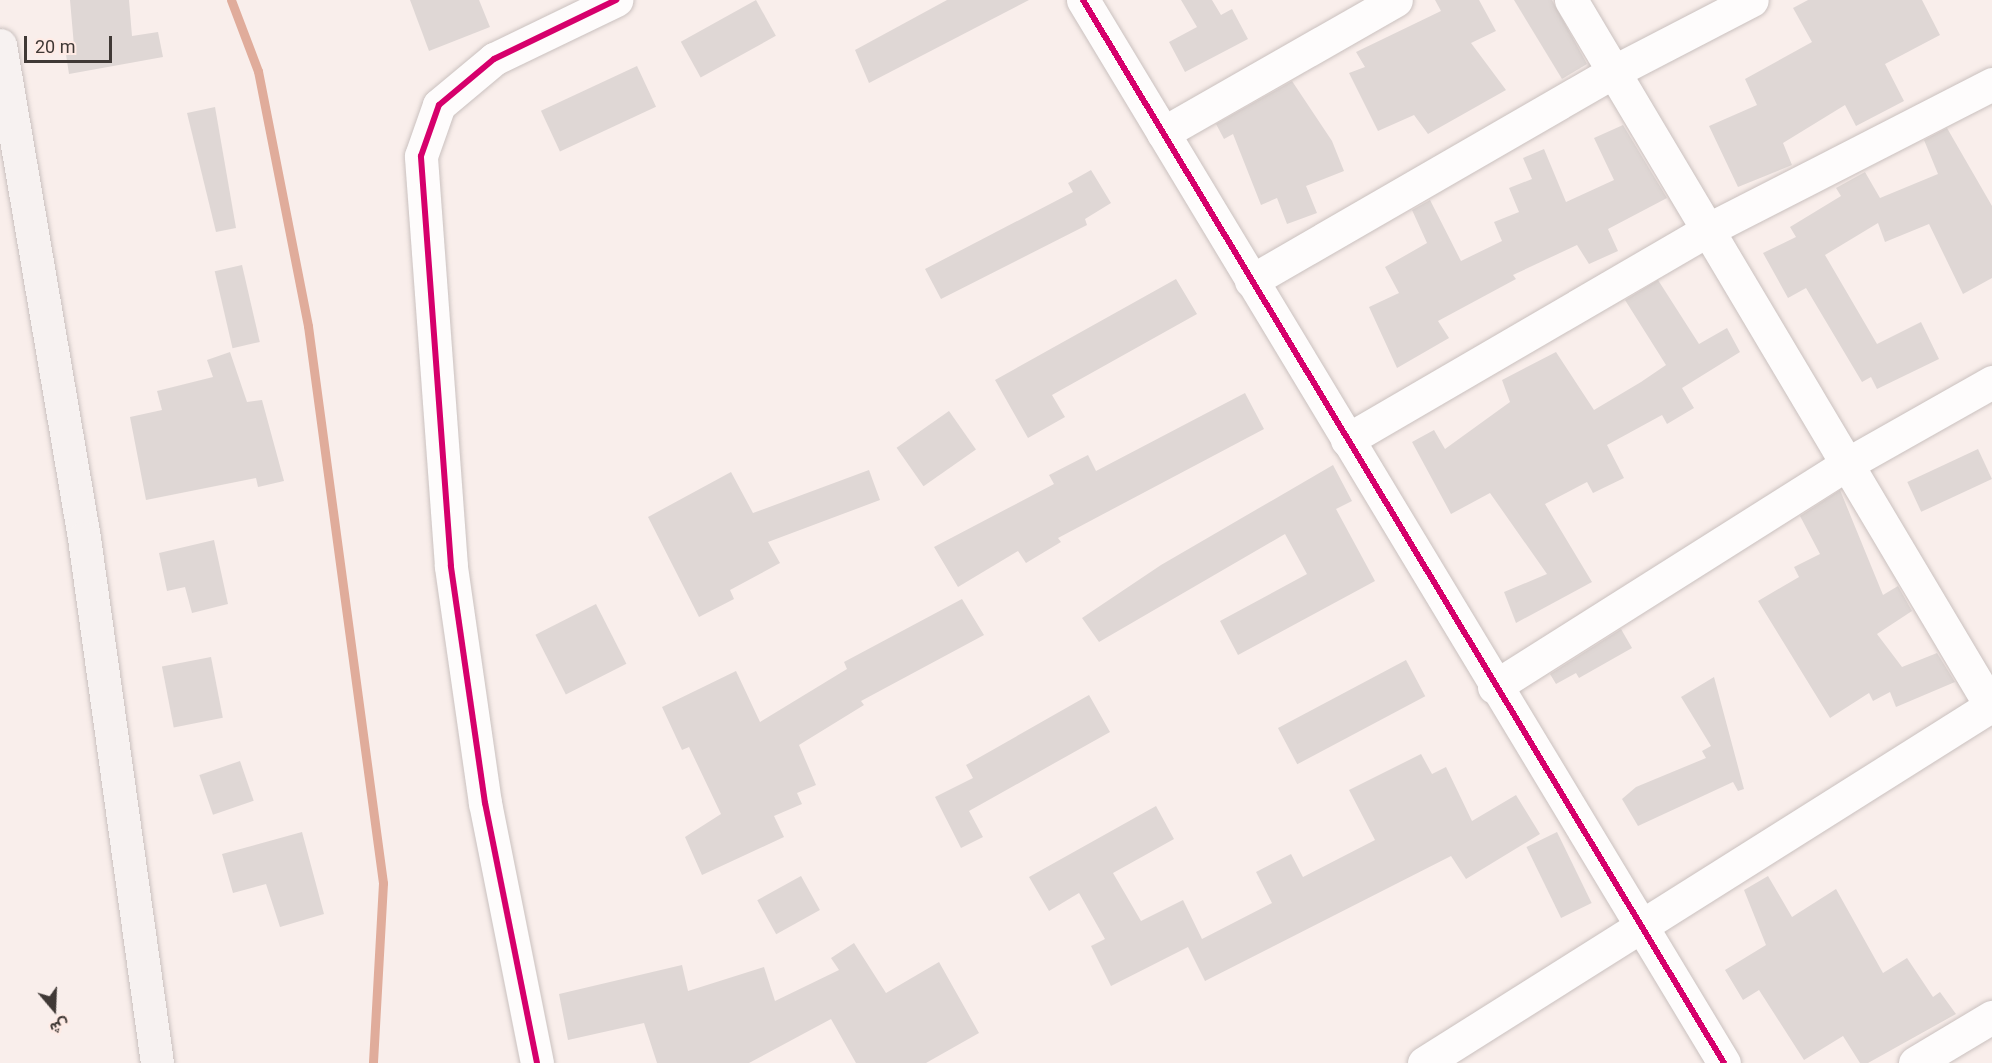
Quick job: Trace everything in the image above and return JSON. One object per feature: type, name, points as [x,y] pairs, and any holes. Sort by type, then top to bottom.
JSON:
[{"type":"main road","points":[[0,45],[7,117],[84,538],[157,1063]]},
{"type":"street","points":[[537,1063],[484,803],[451,566],[421,156],[439,105],[494,59],[616,0]]},
{"type":"street","points":[[1083,0],[1639,929],[1724,1063]]},
{"type":"street","points":[[1163,133],[1396,0]]},
{"type":"street","points":[[1424,1063],[1992,706],[1847,464],[1711,228],[1571,0]]},
{"type":"street","points":[[1251,281],[1615,71],[1752,0]]},
{"type":"street","points":[[1347,440],[1711,228],[1992,84]]},
{"type":"street","points":[[1494,687],[1847,464],[1992,382]]},
{"type":"street","points":[[1915,1063],[1992,1017]]},
{"type":"building","points":[[70,0],[129,0],[132,36],[158,32],[163,57],[69,74],[65,48],[74,46]]},
{"type":"building","points":[[410,0],[479,0],[490,27],[429,51]]},
{"type":"building","points":[[756,0],[776,36],[701,78],[681,42]]},
{"type":"building","points":[[947,0],[1029,0],[869,83],[855,50]]},
{"type":"building","points":[[1181,0],[1212,0],[1221,15],[1232,9],[1248,39],[1185,72],[1169,42],[1197,27]]},
{"type":"building","points":[[1435,0],[1479,0],[1496,31],[1471,43],[1506,90],[1428,134],[1414,115],[1378,131],[1349,73],[1365,67],[1356,52],[1441,11]]},
{"type":"building","points":[[1514,0],[1552,0],[1587,64],[1562,79]]},
{"type":"building","points":[[1808,0],[1922,0],[1940,35],[1885,64],[1904,101],[1856,126],[1845,105],[1783,143],[1792,165],[1738,187],[1709,126],[1757,105],[1745,79],[1812,42],[1793,8]]},
{"type":"building","points":[[637,66],[656,107],[560,152],[541,111]]},
{"type":"building","points":[[1292,81],[1332,141],[1344,171],[1306,186],[1317,213],[1287,224],[1277,198],[1261,205],[1233,134],[1224,139],[1216,124]]},
{"type":"building","points":[[215,107],[236,228],[216,232],[187,113]]},
{"type":"building","points":[[1623,125],[1667,198],[1608,229],[1618,251],[1589,264],[1577,245],[1513,275],[1516,279],[1438,321],[1449,338],[1397,368],[1369,307],[1399,293],[1385,267],[1427,243],[1412,210],[1430,200],[1461,261],[1502,241],[1494,222],[1519,212],[1509,188],[1532,179],[1523,158],[1544,149],[1566,202],[1614,180],[1594,138]]},
{"type":"building","points":[[1947,128],[1992,206],[1992,278],[1963,294],[1929,224],[1885,242],[1878,223],[1825,255],[1877,344],[1921,322],[1939,359],[1877,389],[1871,377],[1862,382],[1806,288],[1788,298],[1763,253],[1796,237],[1790,227],[1841,196],[1836,188],[1865,172],[1880,198],[1938,174],[1924,140]]},
{"type":"building","points":[[1091,170],[1111,203],[1085,219],[1087,225],[941,299],[925,269],[1073,192],[1068,183]]},
{"type":"building","points":[[242,265],[260,342],[232,348],[215,271]]},
{"type":"building","points":[[1176,279],[1197,314],[1052,395],[1065,417],[1028,438],[995,380]]},
{"type":"building","points":[[1658,280],[1699,344],[1727,328],[1740,352],[1682,388],[1694,408],[1667,424],[1662,415],[1607,445],[1624,478],[1593,493],[1587,482],[1545,504],[1592,582],[1516,623],[1504,592],[1547,574],[1490,493],[1451,514],[1412,442],[1434,430],[1445,449],[1510,402],[1502,380],[1556,352],[1594,410],[1641,382],[1666,365],[1625,300]]},
{"type":"building","points":[[230,352],[247,402],[262,400],[284,481],[258,487],[256,478],[146,500],[130,417],[162,410],[157,391],[213,377],[207,360]]},
{"type":"building","points":[[1245,393],[1264,429],[1058,538],[1061,542],[1026,563],[1018,551],[958,587],[934,547],[1054,484],[1049,475],[1088,455],[1096,471]]},
{"type":"building","points":[[949,411],[976,450],[924,486],[897,448]]},
{"type":"building","points":[[1978,449],[1992,479],[1921,512],[1907,482]]},
{"type":"building","points":[[1333,465],[1352,501],[1336,509],[1375,581],[1238,655],[1220,621],[1307,574],[1285,534],[1099,642],[1082,618],[1161,565]]},
{"type":"building","points":[[869,470],[880,500],[768,542],[780,563],[730,590],[734,599],[699,617],[648,517],[731,472],[753,513]]},
{"type":"building","points":[[1840,490],[1883,595],[1898,586],[1912,611],[1877,634],[1902,667],[1937,653],[1955,682],[1896,707],[1890,692],[1873,701],[1869,693],[1830,718],[1758,601],[1799,577],[1794,567],[1820,554],[1800,516]]},
{"type":"building","points":[[214,540],[228,604],[192,613],[185,587],[167,591],[159,553]]},
{"type":"building","points":[[962,599],[984,635],[861,701],[864,705],[799,745],[816,785],[797,793],[802,804],[774,816],[784,837],[702,875],[685,837],[721,814],[689,747],[682,750],[662,707],[736,671],[760,722],[847,669],[844,662]]},
{"type":"building","points":[[596,604],[626,664],[566,695],[535,635]]},
{"type":"building","points":[[1621,629],[1632,648],[1579,678],[1576,673],[1556,684],[1550,674]]},
{"type":"building","points":[[211,657],[223,718],[174,727],[162,667]]},
{"type":"building","points":[[1406,660],[1425,696],[1297,764],[1278,728]]},
{"type":"building","points":[[1714,677],[1744,789],[1738,791],[1733,782],[1638,826],[1622,799],[1636,787],[1706,758],[1702,751],[1711,746],[1681,697]]},
{"type":"building","points":[[1089,695],[1110,732],[969,811],[983,837],[961,848],[935,797],[973,778],[966,765]]},
{"type":"building","points":[[1421,754],[1432,774],[1446,767],[1472,821],[1516,795],[1540,834],[1466,879],[1451,856],[1205,981],[1188,947],[1111,986],[1091,946],[1105,939],[1079,893],[1049,911],[1029,877],[1156,806],[1174,839],[1113,873],[1141,921],[1183,900],[1202,939],[1272,903],[1256,872],[1291,854],[1303,877],[1375,840],[1349,790]]},
{"type":"building","points":[[240,761],[254,801],[213,815],[199,775]]},
{"type":"building","points":[[302,832],[324,914],[280,927],[266,884],[233,893],[222,854]]},
{"type":"building","points":[[1557,832],[1592,903],[1561,918],[1526,847]]},
{"type":"building","points":[[801,876],[820,910],[776,934],[757,900]]},
{"type":"building","points":[[1768,876],[1792,917],[1836,889],[1883,973],[1907,958],[1933,997],[1940,992],[1956,1014],[1868,1063],[1860,1063],[1843,1036],[1804,1060],[1759,990],[1743,1000],[1725,970],[1766,945],[1744,890]]},
{"type":"building","points":[[854,943],[886,993],[939,962],[979,1033],[926,1063],[856,1063],[831,1019],[749,1063],[657,1063],[644,1023],[568,1040],[559,994],[682,965],[688,991],[764,967],[775,1001],[839,970],[831,958]]},
{"type":"waterway","points":[[231,0],[258,71],[308,326],[383,883],[373,1063]]},
{"type":"cycle path","points":[[537,1063],[485,803],[451,566],[421,156],[439,105],[494,59],[616,0]]},
{"type":"cycle path","points":[[1083,0],[1724,1063]]}]
